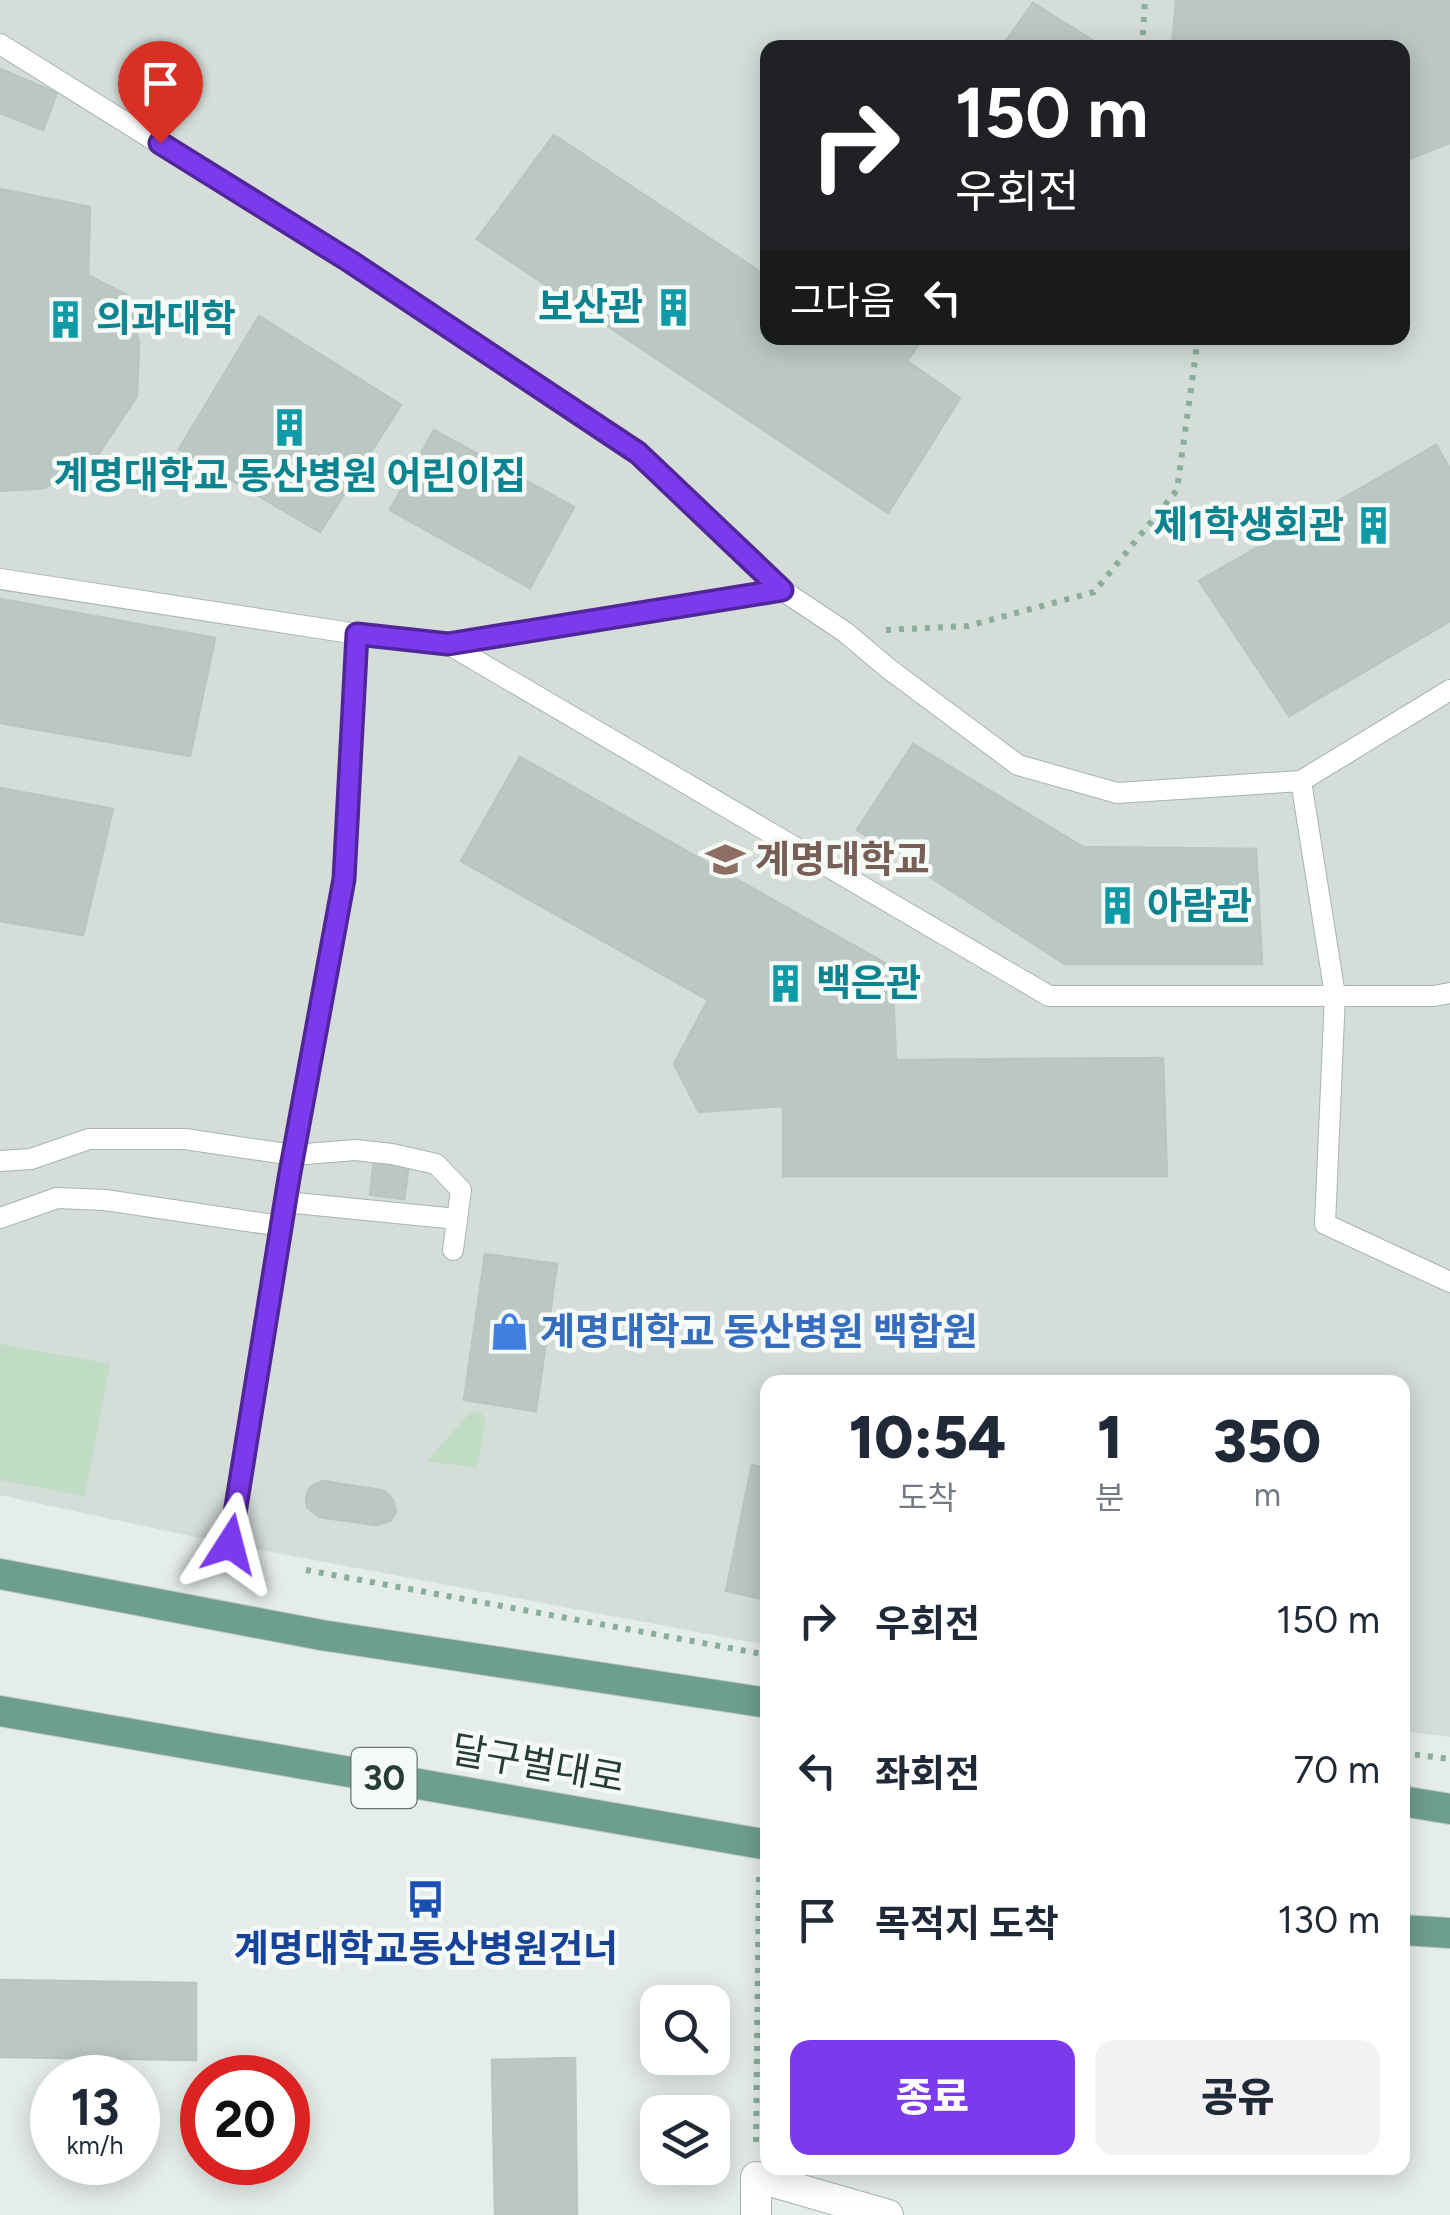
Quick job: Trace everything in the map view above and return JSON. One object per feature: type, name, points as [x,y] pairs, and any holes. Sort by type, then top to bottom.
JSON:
[{"type":"main road","points":[[0,1574],[322,1634],[760,1702]]},
{"type":"main road","name":"달구벌대로","points":[[0,1711],[760,1843]]},
{"type":"main road","points":[[1410,1802],[1450,1808]]},
{"type":"main road","points":[[1410,1931],[1450,1934]]},
{"type":"street","points":[[756,2215],[756,2178],[888,2215]]},
{"type":"lane","points":[[0,44],[351,262],[572,406],[638,453],[782,590],[845,632],[1018,766],[1118,793],[1301,782],[1450,690]]},
{"type":"lane","points":[[0,580],[448,644],[782,590]]},
{"type":"lane","points":[[230,1544],[293,1155],[344,879],[357,634]]},
{"type":"lane","points":[[448,644],[1048,996],[1450,993]]},
{"type":"lane","points":[[1301,782],[1336,995],[1325,1224],[1450,1282]]},
{"type":"lane","points":[[0,1161],[31,1159],[90,1139],[185,1139],[293,1155],[354,1150],[436,1164],[461,1190],[453,1250]]},
{"type":"lane","points":[[0,1218],[58,1198],[104,1200],[281,1226]]},
{"type":"lane","points":[[285,1202],[457,1219]]},
{"type":"path","points":[[1142,40],[1145,0]]},
{"type":"path","points":[[845,632],[968,626],[1094,592],[1177,490],[1197,345]]},
{"type":"path","points":[[306,1570],[760,1654]]},
{"type":"path","points":[[1410,1754],[1450,1759]]},
{"type":"path","points":[[756,2178],[760,2011]]},
{"type":"shaded area","name":"계명대학교","points":[[0,0],[1450,0],[1450,1737],[1410,1732],[1410,1375],[760,1375],[760,1644],[218,1542],[0,1495]]},
{"type":"green space","points":[[0,1344],[110,1364],[85,1496],[0,1480]]},
{"type":"green space","points":[[478,1411],[486,1419],[477,1468],[427,1461],[467,1416]]},
{"type":"building","points":[[1176,0],[1450,0],[1450,143],[1410,159],[1410,40],[1173,40]]},
{"type":"building","points":[[1033,3],[1092,40],[1007,40]]},
{"type":"building","points":[[0,69],[57,93],[43,130],[0,113]]},
{"type":"building","name":"보산관","points":[[554,135],[760,272],[760,345],[918,345],[907,361],[960,398],[888,513],[477,239]]},
{"type":"building","name":"의과대학","points":[[0,189],[90,207],[88,275],[127,295],[139,343],[137,396],[97,456],[45,488],[0,491]]},
{"type":"building","name":"계명대학교 동산병원 어린이집","points":[[259,316],[401,405],[320,532],[179,449]]},
{"type":"building","points":[[434,430],[574,507],[530,588],[390,510]]},
{"type":"building","name":"제1학생회관","points":[[1436,445],[1450,469],[1450,621],[1289,716],[1199,581]]},
{"type":"building","points":[[0,599],[215,638],[190,756],[0,723]]},
{"type":"building","name":"아람관","points":[[913,744],[1083,847],[1256,849],[1262,964],[1065,964],[857,830]]},
{"type":"building","name":"백은관","points":[[520,757],[892,967],[896,1060],[1163,1058],[1167,1176],[783,1176],[783,1106],[699,1112],[674,1064],[708,1000],[461,861]]},
{"type":"building","points":[[0,788],[113,809],[83,935],[0,921]]},
{"type":"building","points":[[374,1161],[409,1165],[404,1199],[370,1195]]},
{"type":"building","name":"계명대학교 동산병원 백합원","points":[[485,1254],[557,1264],[536,1411],[464,1400]]},
{"type":"building","points":[[752,1465],[760,1467],[760,1598],[726,1591]]},
{"type":"building","points":[[323,1481],[385,1491],[396,1512],[390,1521],[376,1525],[319,1517],[307,1507],[306,1497],[310,1487]]},
{"type":"building","points":[[0,1980],[196,1983],[196,2055],[180,2055],[180,2060],[160,2059],[160,2055],[0,2057]]},
{"type":"building","points":[[575,2058],[577,2215],[495,2215],[492,2060]]},
{"type":"place","name":"보산관","points":[[673,307]]},
{"type":"place","name":"의과대학","points":[[66,319]]},
{"type":"place","name":"계명대학교 동산병원 어린이집","points":[[290,427]]},
{"type":"place","name":"제1학생회관","points":[[1374,525]]},
{"type":"place","name":"계명대학교","points":[[725,860]]},
{"type":"place","name":"아람관","points":[[1117,906]]},
{"type":"place","name":"백은관","points":[[786,983]]},
{"type":"place","name":"계명대학교 동산병원 백합원","points":[[510,1332]]},
{"type":"place","name":"계명대학교동산병원건너","points":[[426,1900]]},
{"type":"route","points":[[160,143],[351,262],[638,453],[782,590],[448,644],[357,634],[344,879],[289,1178],[230,1544]]}]
